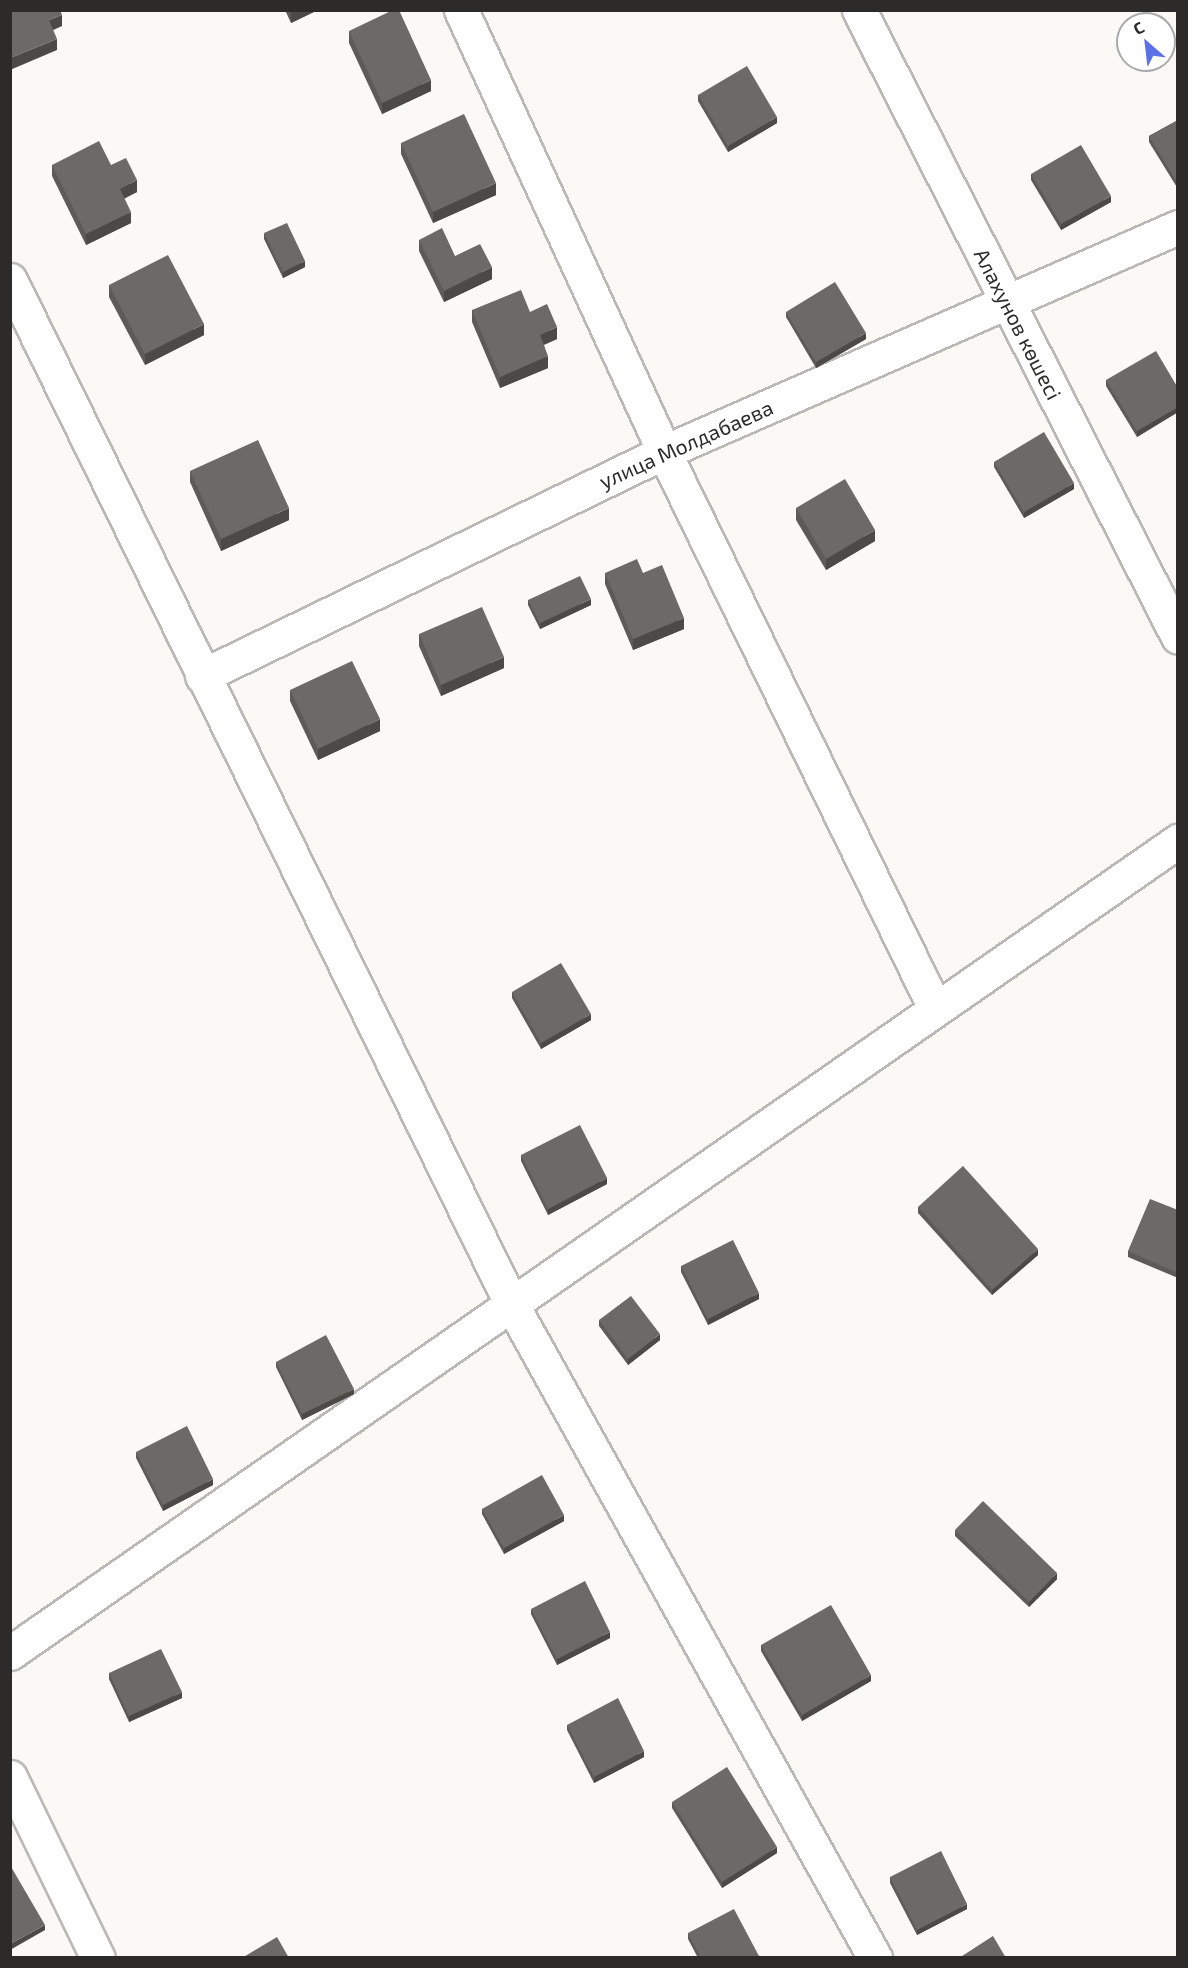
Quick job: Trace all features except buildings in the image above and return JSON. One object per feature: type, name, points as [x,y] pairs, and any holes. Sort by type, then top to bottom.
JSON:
[{"type":"street","points":[[461,10],[664,452],[934,1006]]},
{"type":"street","name":"Алахунов көшесі","points":[[859,10],[1178,638]]},
{"type":"street","name":"улица Молдабаева","points":[[202,676],[664,452],[1178,227]]},
{"type":"street","points":[[10,279],[202,676],[513,1307],[875,1958]]},
{"type":"street","points":[[10,1653],[513,1307],[934,1006],[1178,841]]},
{"type":"street","points":[[10,1777],[98,1958]]}]
